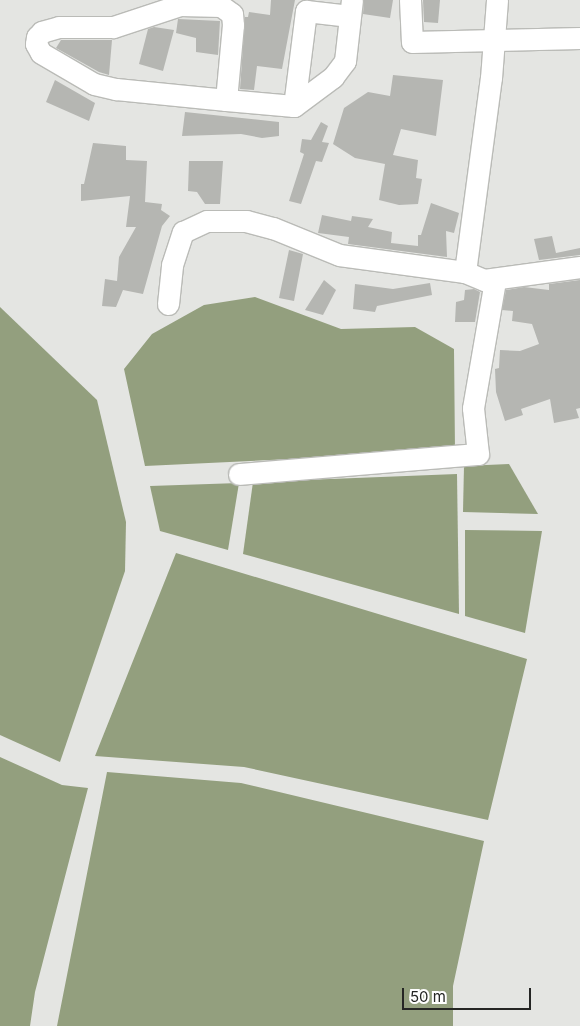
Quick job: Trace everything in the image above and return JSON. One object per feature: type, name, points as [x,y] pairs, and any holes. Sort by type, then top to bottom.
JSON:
[{"type":"street","points":[[410,0],[412,42],[495,42],[580,38]]},
{"type":"street","points":[[465,272],[495,42],[497,0]]},
{"type":"street","points":[[226,100],[233,25],[232,14],[221,6],[180,5],[113,27],[59,27],[42,32],[37,37],[36,44],[40,53],[94,84],[226,100],[294,106],[333,77],[345,61],[351,8],[306,11],[294,106]]},
{"type":"street","points":[[168,304],[172,265],[183,232],[207,221],[246,220],[273,228],[339,255],[465,272],[484,280],[580,267]]},
{"type":"street","points":[[239,474],[478,454],[473,408],[495,280]]},
{"type":"shaded area","points":[[255,297],[341,329],[415,327],[454,349],[455,451],[145,466],[124,369],[152,334],[204,305]]},
{"type":"shaded area","points":[[0,307],[97,400],[126,522],[125,571],[60,762],[0,735]]},
{"type":"shaded area","points":[[509,464],[538,514],[463,512],[464,466]]},
{"type":"shaded area","points":[[457,474],[459,614],[243,554],[253,482]]},
{"type":"shaded area","points":[[239,483],[228,550],[160,531],[150,486]]},
{"type":"shaded area","points":[[465,530],[542,531],[525,633],[465,616]]},
{"type":"shaded area","points":[[176,553],[527,659],[488,820],[244,767],[95,756]]},
{"type":"shaded area","points":[[0,757],[62,785],[88,788],[35,992],[30,1026],[0,1026]]},
{"type":"shaded area","points":[[107,772],[241,783],[484,841],[453,986],[453,1026],[57,1026]]},
{"type":"building","points":[[271,0],[295,0],[282,69],[257,66],[254,90],[240,89],[245,17],[248,17],[249,12],[270,15]]},
{"type":"building","points":[[364,0],[393,0],[390,18],[363,14]]},
{"type":"building","points":[[423,0],[440,0],[438,23],[424,22]]},
{"type":"building","points":[[178,19],[220,21],[218,55],[196,52],[196,38],[176,33]]},
{"type":"building","points":[[154,27],[174,30],[163,71],[139,64],[148,29]]},
{"type":"building","points":[[61,40],[112,40],[109,75],[99,72],[56,48]]},
{"type":"building","points":[[393,75],[443,80],[436,136],[401,129],[393,155],[418,160],[416,178],[422,179],[418,204],[399,205],[379,200],[385,164],[355,158],[333,144],[344,108],[368,92],[390,96]]},
{"type":"building","points":[[55,80],[95,103],[89,121],[46,102]]},
{"type":"building","points":[[185,112],[279,122],[279,136],[262,138],[241,134],[182,136]]},
{"type":"building","points":[[321,122],[328,126],[322,142],[329,143],[322,162],[316,161],[301,204],[289,201],[304,154],[300,152],[302,139],[311,140]]},
{"type":"building","points":[[93,143],[126,146],[126,160],[147,161],[145,202],[162,204],[161,210],[170,216],[162,226],[143,294],[123,290],[116,307],[102,306],[105,279],[117,281],[119,257],[136,227],[126,227],[130,196],[81,201],[81,184],[84,184]]},
{"type":"building","points":[[189,161],[223,161],[220,204],[205,204],[197,192],[188,191]]},
{"type":"building","points":[[431,203],[459,213],[454,233],[446,231],[447,257],[348,244],[349,237],[318,233],[322,215],[351,221],[352,216],[373,219],[368,227],[392,232],[391,243],[418,246],[418,235],[421,235]]},
{"type":"building","points":[[552,236],[556,253],[580,248],[580,255],[539,260],[534,239]]},
{"type":"building","points":[[289,250],[303,254],[294,301],[279,298]]},
{"type":"building","points":[[324,280],[336,290],[323,315],[305,310]]},
{"type":"building","points":[[580,280],[580,408],[576,409],[579,418],[554,423],[550,399],[521,409],[523,415],[505,421],[496,392],[495,369],[499,368],[500,350],[520,351],[539,344],[532,324],[512,321],[513,311],[502,310],[506,290],[524,287],[549,290],[549,284]]},
{"type":"building","points":[[430,283],[432,295],[377,306],[375,312],[353,309],[355,284],[393,289]]},
{"type":"building","points":[[474,289],[480,292],[475,322],[455,322],[456,302],[464,300],[465,290]]}]
